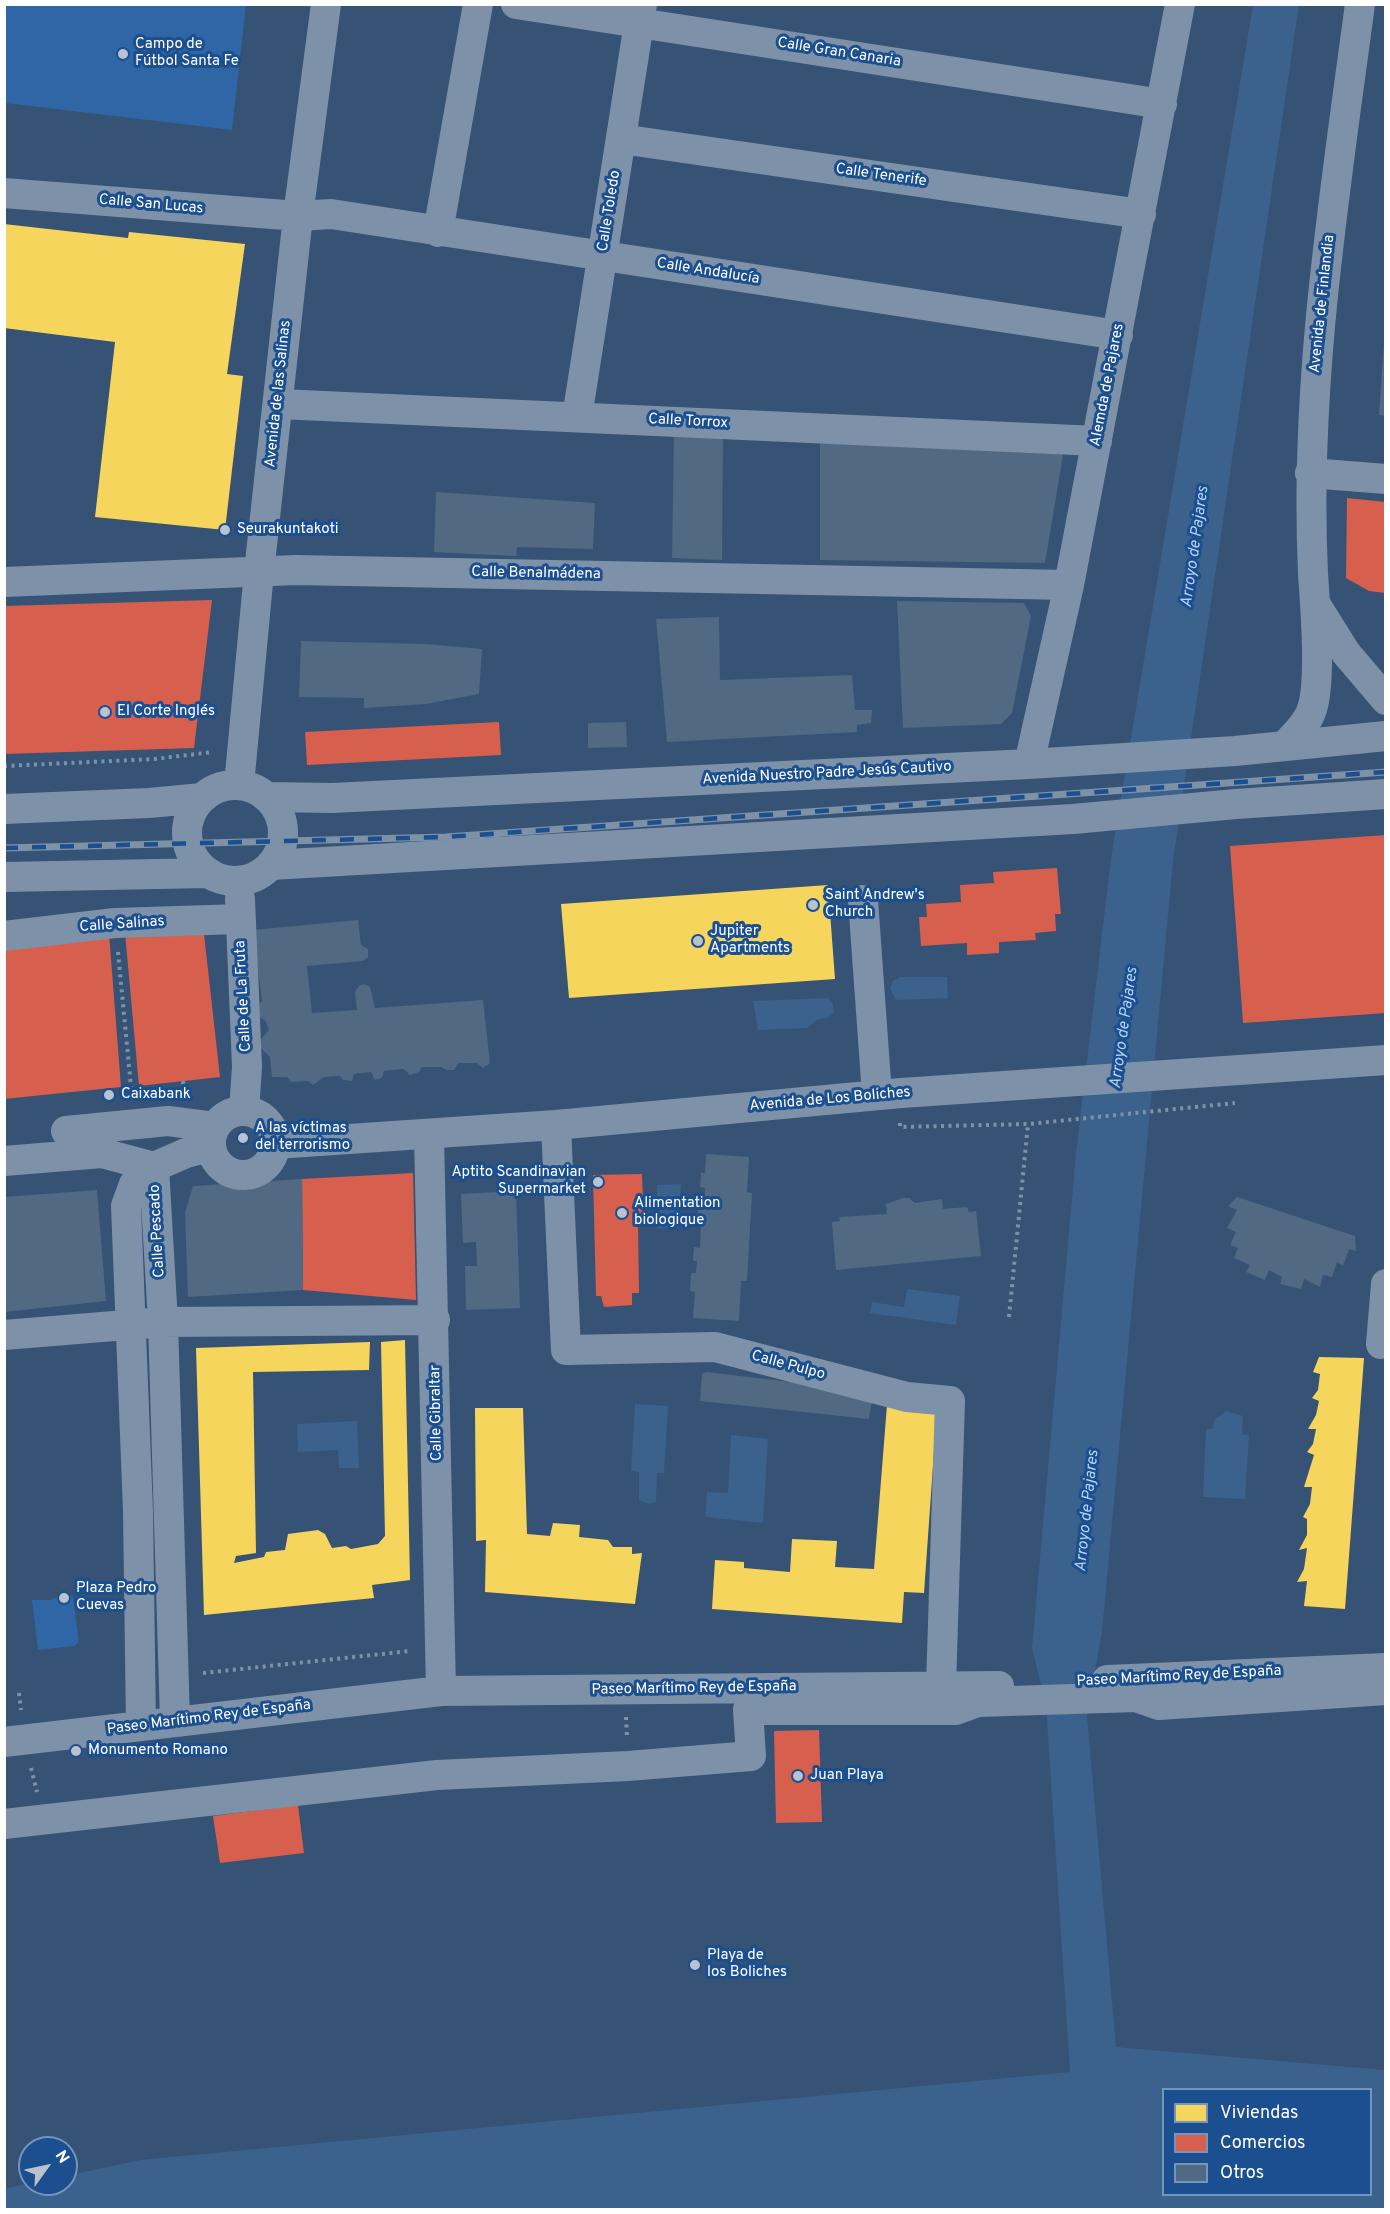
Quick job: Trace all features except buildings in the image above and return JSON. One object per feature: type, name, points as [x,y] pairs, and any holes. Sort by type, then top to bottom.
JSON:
[{"type":"street","name":"Avenida de las Salinas","points":[[239,784],[259,572],[298,216],[326,4]]},
{"type":"street","points":[[438,232],[478,4]]},
{"type":"street","name":"Calle Gran Canaria","points":[[516,4],[640,13],[1162,104]]},
{"type":"street","name":"Alemda de Pajares","points":[[1029,764],[1069,585],[1180,4]]},
{"type":"street","name":"Avenida de Finlandia","points":[[1286,744],[1310,714],[1315,698],[1316,605],[1310,473],[1312,416],[1328,250],[1360,4]]},
{"type":"street","name":"Calle Toledo","points":[[577,417],[640,13]]},
{"type":"street","name":"Calle Tenerife","points":[[621,139],[1141,214]]},
{"type":"street","name":"Calle San Lucas","points":[[4,193],[298,216]]},
{"type":"street","name":"Calle Andalucía","points":[[298,216],[331,214],[1118,335]]},
{"type":"street","name":"Calle Torrox","points":[[279,404],[1097,441]]},
{"type":"street","points":[[1310,473],[1386,479]]},
{"type":"street","name":"Calle Benalmádena","points":[[4,582],[296,570],[1069,585]]},
{"type":"street","name":"Avenida de Finlandia","points":[[1316,605],[1346,653],[1386,700]]},
{"type":"street","name":"Avenida Nuestro Padre Jesús Cautivo","points":[[267,797],[332,798],[1029,764],[1235,751],[1286,744],[1386,736]]},
{"type":"street","points":[[4,877],[209,873],[223,879],[239,881],[251,878],[271,865],[279,852],[283,838],[282,823],[277,808],[267,797],[239,784],[225,785],[202,798],[193,809],[187,837],[190,851],[209,873]]},
{"type":"street","points":[[271,865],[1073,819],[1236,804],[1386,794]]},
{"type":"street","points":[[4,808],[149,803],[202,798]]},
{"type":"street","name":"Calle de La Fruta","points":[[239,881],[247,1067],[244,1111]]},
{"type":"street","points":[[863,900],[889,1094]]},
{"type":"street","name":"Calle Salinas","points":[[4,936],[115,923],[240,919]]},
{"type":"street","name":"Avenida de Los Boliches","points":[[275,1144],[556,1125],[889,1094],[1386,1060]]},
{"type":"street","points":[[4,1161],[102,1152],[154,1167],[186,1153],[213,1137],[228,1115],[244,1111],[254,1113],[270,1125],[275,1144],[268,1164],[250,1175],[239,1175],[220,1166],[213,1137]]},
{"type":"street","points":[[66,1131],[168,1121],[213,1137]]},
{"type":"street","name":"Calle Pulpo","points":[[556,1125],[566,1350],[715,1347],[907,1397],[950,1401],[941,1686]]},
{"type":"street","name":"Calle Gibraltar","points":[[429,1135],[435,1320],[441,1691]]},
{"type":"street","name":"Calle Pescado","points":[[154,1167],[163,1322],[175,1721]]},
{"type":"street","name":"Calle Pescado","points":[[141,1726],[126,1206],[134,1184],[154,1167]]},
{"type":"street","points":[[1381,1344],[1386,1284]]},
{"type":"street","points":[[4,1335],[163,1322],[435,1320]]},
{"type":"street","name":"Paseo Marítimo Rey de España","points":[[4,1742],[441,1691],[941,1686],[977,1694],[1136,1688],[1386,1668]]},
{"type":"street","points":[[1136,1688],[1159,1705],[1386,1690]]},
{"type":"street","points":[[4,1824],[437,1775],[628,1766],[751,1756],[748,1710],[956,1710],[977,1694]]},
{"type":"path","points":[[4,766],[155,759],[243,748]]},
{"type":"path","points":[[115,923],[133,1107]]},
{"type":"path","points":[[889,1094],[900,1127],[1028,1124],[1189,1109]]},
{"type":"path","points":[[1010,1317],[1028,1124]]},
{"type":"path","points":[[174,1677],[441,1647]]},
{"type":"shaded area","name":"Campo de Fútbol Santa Fe","points":[[5,4],[246,5],[232,130],[5,103]]},
{"type":"shaded area","points":[[67,1593],[73,1597],[79,1642],[74,1646],[38,1650],[32,1600],[50,1600]]},
{"type":"water","name":"Arroyo de Pajares","points":[[1253,5],[1299,5],[1173,861],[1102,1632],[1087,1716],[1116,2047],[1385,2070],[1385,2209],[5,2210],[4,2189],[18,2186],[18,2196],[78,2196],[78,2173],[140,2160],[1070,2072],[1046,1705],[1032,1648],[1076,1153],[1111,858]]},
{"type":"water","points":[[900,977],[947,977],[948,998],[896,1000],[890,989],[893,981]]},
{"type":"water","points":[[828,998],[833,1003],[834,1013],[827,1018],[818,1019],[807,1028],[758,1030],[753,1001]]},
{"type":"water","points":[[681,1184],[678,1228],[657,1229],[657,1185]]},
{"type":"water","points":[[907,1289],[960,1296],[956,1325],[870,1313],[872,1302],[904,1307]]},
{"type":"water","points":[[635,1404],[668,1406],[664,1473],[657,1473],[656,1502],[648,1504],[639,1500],[639,1472],[631,1471]]},
{"type":"water","points":[[1226,1411],[1243,1416],[1242,1434],[1249,1435],[1245,1499],[1203,1497],[1206,1429],[1213,1429],[1214,1420]]},
{"type":"water","points":[[357,1421],[359,1468],[339,1468],[338,1450],[298,1452],[297,1424]]},
{"type":"water","points":[[731,1435],[768,1439],[763,1523],[705,1517],[707,1492],[728,1493]]},
{"type":"railway","points":[[4,848],[446,837],[1386,772]]},
{"type":"place","name":"Campo de Fútbol Santa Fe","points":[[123,54]]},
{"type":"place","name":"Seurakuntakoti","points":[[225,530]]},
{"type":"place","name":"El Corte Inglés","points":[[105,712]]},
{"type":"place","name":"Saint Andrew's Church","points":[[813,905]]},
{"type":"place","name":"Jupiter Apartments","points":[[698,941]]},
{"type":"place","name":"Caixabank","points":[[109,1095]]},
{"type":"place","name":"A las víctimas del terrorismo","points":[[243,1138]]},
{"type":"place","name":"Aptito Scandinavian Supermarket","points":[[598,1182]]},
{"type":"place","name":"Alimentation biologique","points":[[622,1213]]},
{"type":"place","name":"Plaza Pedro Cuevas","points":[[64,1598]]},
{"type":"place","name":"Monumento Romano","points":[[76,1751]]},
{"type":"place","name":"Juan Playa","points":[[798,1776]]},
{"type":"place","name":"Playa de los Boliches","points":[[695,1965]]}]
